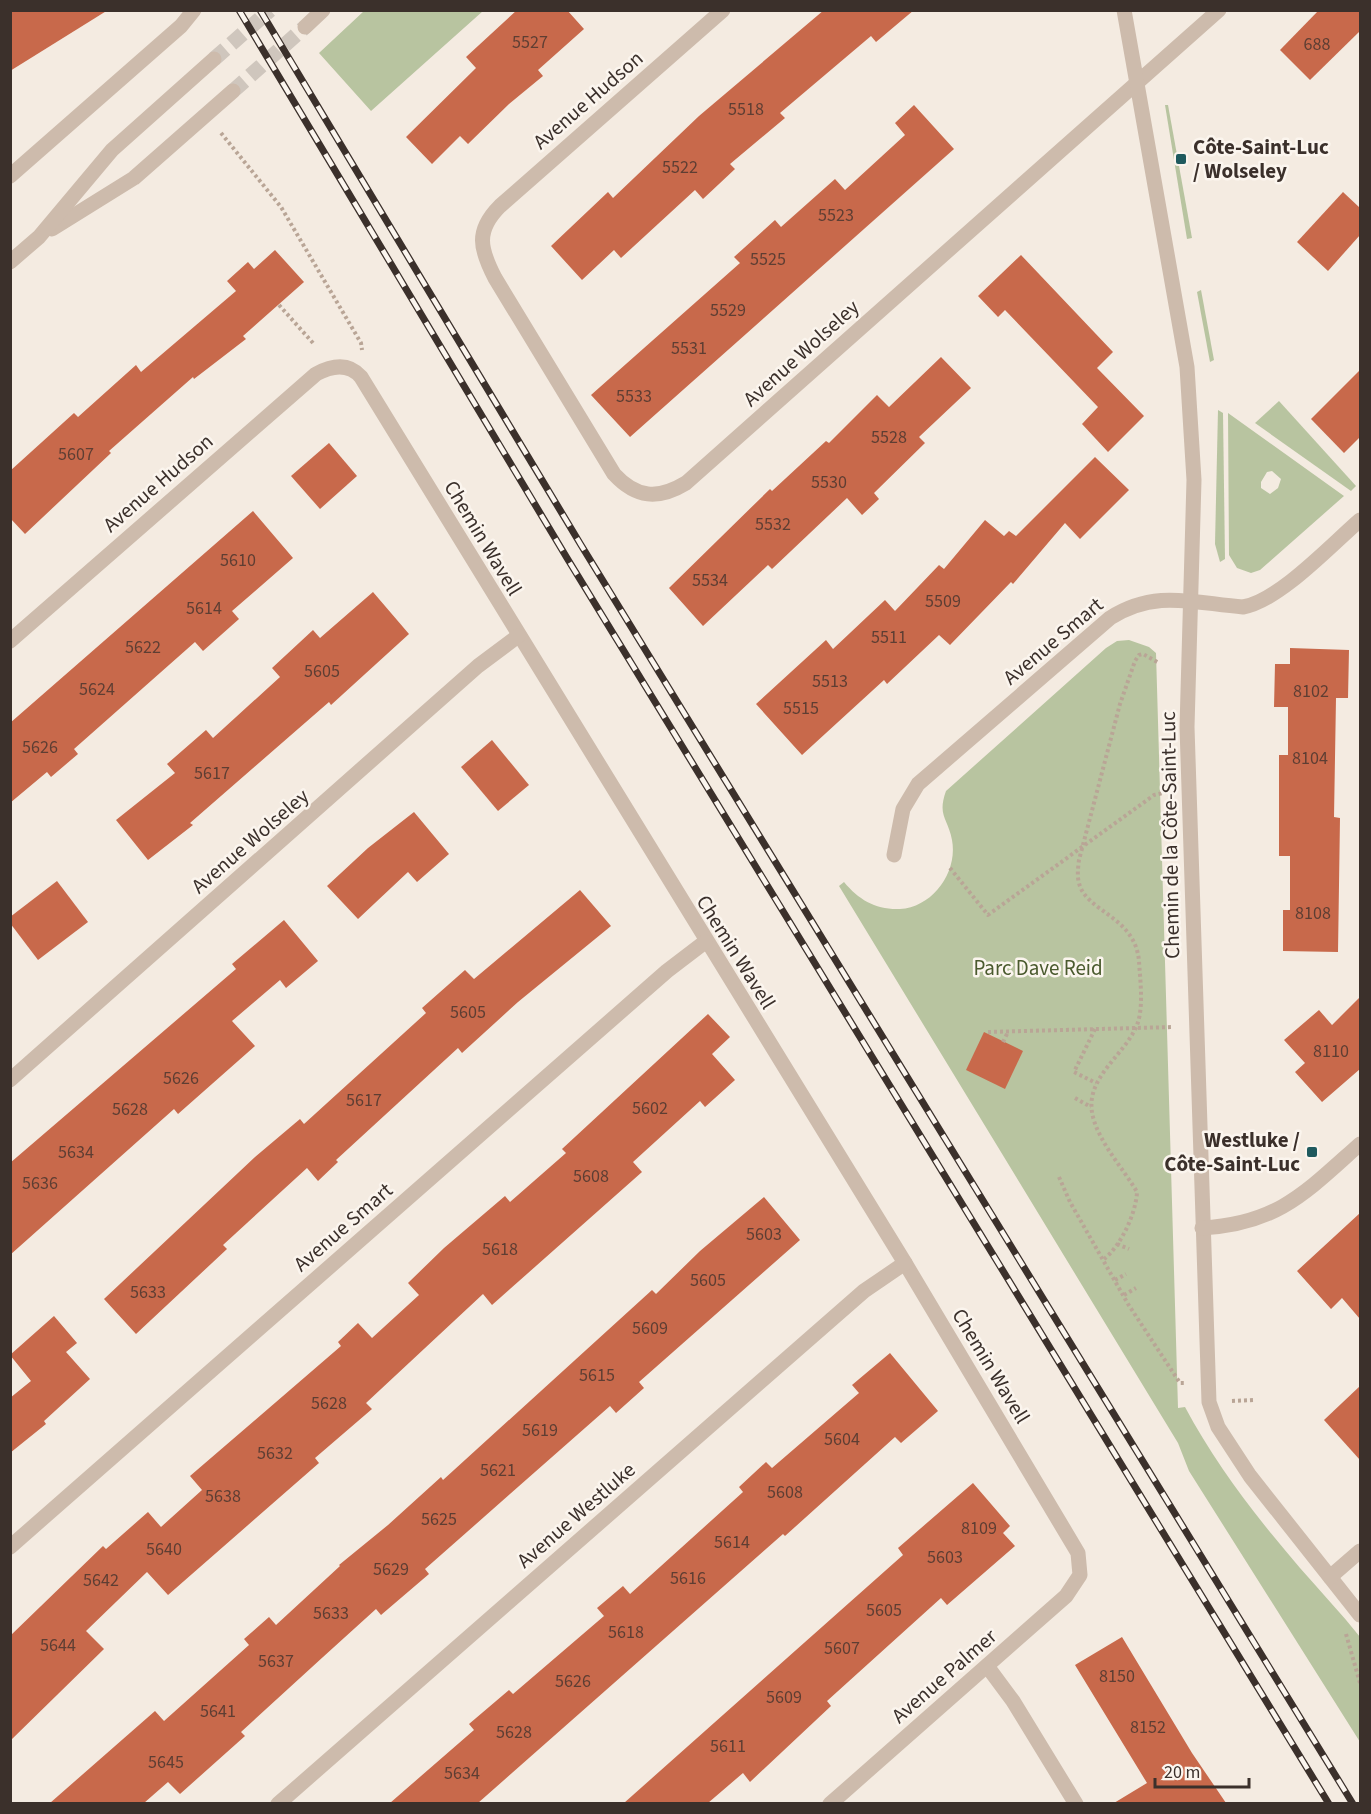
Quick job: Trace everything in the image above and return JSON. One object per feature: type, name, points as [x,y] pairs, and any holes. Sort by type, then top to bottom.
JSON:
[{"type":"street","points":[[10,176],[181,26],[194,10]]},
{"type":"street","points":[[305,27],[323,10]]},
{"type":"street","name":"Avenue Hudson","points":[[485,224],[500,206],[723,10]]},
{"type":"street","name":"Chemin de la Côte-Saint-Luc","points":[[1124,10],[1191,398],[1194,480],[1187,727],[1207,1372],[1213,1415],[1250,1476],[1360,1615]]},
{"type":"street","name":"Avenue Wolseley","points":[[485,224],[482,244],[495,278],[614,474],[636,492],[662,495],[686,483],[1219,10]]},
{"type":"street","points":[[39,237],[112,150],[213,59]]},
{"type":"street","points":[[10,262],[39,237],[134,178],[233,91]]},
{"type":"street","name":"Avenue Hudson","points":[[10,641],[306,382],[324,370],[338,367]]},
{"type":"street","name":"Chemin Wavell","points":[[338,367],[352,369],[361,377],[1075,1545],[1080,1562],[1080,1575]]},
{"type":"street","name":"Avenue Smart","points":[[894,855],[898,826],[912,793],[946,758],[1117,614],[1152,600],[1191,601],[1243,607],[1264,601],[1360,520]]},
{"type":"street","name":"Avenue Wolseley","points":[[10,1080],[478,666],[518,636]]},
{"type":"street","name":"Avenue Smart","points":[[10,1547],[667,971],[705,942]]},
{"type":"street","points":[[1202,1228],[1227,1226],[1268,1216],[1316,1183],[1360,1144]]},
{"type":"street","name":"Avenue Westluke","points":[[278,1803],[864,1291],[904,1263]]},
{"type":"street","points":[[1330,1577],[1360,1551]]},
{"type":"street","name":"Avenue Palmer","points":[[831,1803],[1066,1596],[1080,1575]]},
{"type":"street","points":[[987,1666],[1013,1701],[1076,1803]]},
{"type":"path","points":[[219,130],[280,207],[361,343],[362,350]]},
{"type":"path","points":[[279,305],[313,343]]},
{"type":"path","points":[[1104,1259],[1117,1244],[1131,1217],[1137,1192],[1096,1126],[1092,1107],[1096,1083],[1135,1028],[1139,1015],[1138,958],[1135,943],[1113,916],[1089,898],[1079,885],[1079,861],[1120,704],[1135,661],[1139,655],[1143,654],[1159,663]]},
{"type":"path","points":[[950,868],[988,915],[1154,795],[1164,792]]},
{"type":"path","points":[[988,1032],[1033,1027],[1095,1029],[1171,1027]]},
{"type":"path","points":[[1095,1029],[1074,1072],[1096,1083]]},
{"type":"path","points":[[1004,1042],[1008,1031]]},
{"type":"path","points":[[1075,1098],[1092,1107]]},
{"type":"path","points":[[1059,1176],[1070,1203],[1124,1295],[1180,1383]]},
{"type":"path","points":[[1131,1217],[1138,1220]]},
{"type":"path","points":[[1117,1244],[1129,1249]]},
{"type":"path","points":[[1116,1280],[1126,1274]]},
{"type":"path","points":[[1124,1295],[1136,1288]]},
{"type":"path","points":[[1228,1401],[1254,1400]]},
{"type":"path","points":[[1344,1629],[1360,1683]]},
{"type":"green space","points":[[364,11],[483,11],[371,111],[319,53]]},
{"type":"green space","points":[[1165,105],[1168,105],[1192,238],[1187,239]]},
{"type":"green space","points":[[1201,290],[1214,360],[1210,362],[1197,292]]},
{"type":"green space","points":[[1279,401],[1356,486],[1351,491],[1255,423]]},
{"type":"green space","points":[[1218,410],[1223,413],[1225,559],[1220,562],[1215,544]]},
{"type":"green space","points":[[1228,413],[1344,496],[1260,570],[1251,573],[1237,568],[1229,555]],"holes":[[[1272,471],[1281,479],[1278,488],[1270,494],[1261,488],[1261,482],[1267,472]]]},
{"type":"green space","name":"Parc Dave Reid","points":[[1129,640],[1149,647],[1156,653],[1178,1408],[1185,1407],[1210,1450],[1253,1510],[1360,1637],[1360,1742],[1189,1471],[1178,1443],[839,886],[844,882],[862,899],[876,906],[891,909],[912,907],[933,895],[947,875],[953,852],[952,840],[943,812],[946,791],[1106,648],[1117,641]]},
{"type":"building","points":[[10,10],[108,10],[10,71]]},
{"type":"building","points":[[517,10],[567,10],[584,29],[538,70],[543,76],[509,104],[468,144],[460,136],[432,164],[406,137],[476,68],[466,57]]},
{"type":"building","points":[[824,10],[914,10],[876,42],[871,36],[780,113],[785,118],[730,164],[735,169],[703,199],[695,190],[621,258],[614,250],[582,280],[551,246],[608,192],[613,198],[699,116]]},
{"type":"building","points":[[1319,10],[1360,10],[1360,31],[1310,80],[1280,50]]},
{"type":"building","points":[[914,105],[954,149],[630,437],[591,395],[740,263],[734,257],[775,220],[781,227],[835,179],[845,190],[905,135],[895,123]]},
{"type":"building","points":[[1343,192],[1360,208],[1360,235],[1328,271],[1297,242]]},
{"type":"building","points":[[275,250],[304,282],[243,336],[246,339],[194,379],[193,377],[109,451],[111,453],[25,534],[10,518],[10,471],[74,413],[78,417],[136,365],[141,372],[236,291],[227,281],[248,262],[254,269]]},
{"type":"building","points":[[1021,255],[1113,352],[1097,368],[1144,416],[1108,452],[1082,424],[1098,407],[1005,310],[998,317],[978,296]]},
{"type":"building","points":[[941,357],[971,388],[919,437],[925,443],[874,493],[879,499],[862,515],[847,498],[772,569],[768,565],[703,626],[669,588],[770,489],[772,491],[826,441],[829,443],[877,395],[889,407]]},
{"type":"building","points":[[1360,370],[1360,437],[1344,453],[1311,419]]},
{"type":"building","points":[[329,443],[357,476],[320,509],[291,476]]},
{"type":"building","points":[[1095,457],[1129,490],[1080,539],[1065,523],[1013,584],[1011,582],[950,645],[939,635],[887,684],[884,680],[802,755],[756,704],[826,640],[833,649],[885,600],[895,611],[939,565],[944,569],[985,520],[1004,536],[1009,531],[1016,536]]},
{"type":"building","points":[[253,511],[293,558],[232,611],[239,619],[203,651],[195,642],[74,749],[78,754],[51,777],[47,772],[10,803],[10,723]]},
{"type":"building","points":[[373,592],[409,634],[331,705],[329,702],[190,823],[193,825],[148,860],[116,820],[175,773],[167,764],[206,730],[213,738],[280,677],[272,668],[313,630],[320,638]]},
{"type":"building","points":[[1290,648],[1349,650],[1348,698],[1336,698],[1334,817],[1340,818],[1338,952],[1283,951],[1283,910],[1290,910],[1290,856],[1279,856],[1279,755],[1288,755],[1288,707],[1274,707],[1275,664],[1290,664]]},
{"type":"building","points":[[492,740],[529,785],[498,811],[461,767]]},
{"type":"building","points":[[414,812],[449,854],[417,882],[408,872],[358,919],[327,886],[368,848]]},
{"type":"building","points":[[57,881],[88,922],[38,960],[10,923],[10,917]]},
{"type":"building","points":[[580,890],[611,926],[518,1002],[462,1053],[458,1048],[336,1160],[338,1162],[318,1181],[307,1168],[223,1245],[227,1249],[136,1334],[104,1299],[255,1157],[300,1119],[304,1124],[426,1013],[422,1008],[465,970],[474,979]]},
{"type":"building","points":[[284,920],[318,961],[286,988],[280,980],[232,1021],[255,1046],[178,1114],[174,1109],[10,1255],[10,1163],[236,969],[232,964]]},
{"type":"building","points":[[1360,997],[1360,1069],[1322,1102],[1295,1072],[1305,1063],[1284,1040],[1319,1010],[1332,1025]]},
{"type":"building","points":[[708,1014],[730,1037],[712,1054],[735,1080],[705,1107],[700,1101],[633,1162],[642,1172],[492,1305],[483,1294],[366,1403],[372,1409],[315,1458],[319,1463],[168,1595],[147,1572],[86,1631],[104,1649],[10,1741],[10,1636],[103,1546],[106,1549],[148,1512],[161,1527],[202,1490],[190,1476],[341,1346],[338,1342],[358,1323],[372,1338],[419,1295],[408,1283],[444,1248],[505,1196],[510,1202],[566,1153],[562,1149]]},
{"type":"building","points":[[984,1032],[1023,1051],[1005,1089],[966,1070]]},
{"type":"building","points":[[764,1197],[800,1240],[639,1382],[644,1388],[616,1413],[610,1406],[425,1569],[429,1574],[381,1615],[376,1609],[241,1732],[245,1736],[180,1794],[168,1782],[144,1803],[50,1803],[155,1711],[164,1721],[249,1645],[244,1639],[269,1617],[276,1625],[339,1565],[441,1477],[443,1480],[652,1290],[656,1294],[700,1251]]},
{"type":"building","points":[[1360,1213],[1360,1319],[1342,1298],[1331,1309],[1297,1271]]},
{"type":"building","points":[[54,1316],[77,1343],[66,1352],[90,1379],[44,1421],[46,1424],[10,1453],[10,1398],[31,1381],[10,1355]]},
{"type":"building","points":[[890,1353],[938,1411],[901,1443],[895,1437],[785,1536],[783,1534],[478,1803],[390,1803],[474,1730],[469,1724],[509,1690],[513,1694],[604,1616],[597,1608],[623,1586],[630,1594],[743,1492],[739,1487],[766,1462],[772,1468],[859,1393],[852,1385]]},
{"type":"building","points":[[1360,1386],[1360,1460],[1324,1420]]},
{"type":"building","points":[[973,1483],[1010,1526],[1003,1533],[1015,1546],[947,1605],[941,1598],[827,1701],[831,1706],[750,1782],[743,1773],[708,1803],[624,1803],[903,1555],[898,1548]]},
{"type":"building","points":[[1122,1637],[1192,1753],[1226,1803],[1114,1803],[1147,1783],[1075,1665]]},
{"type":"tunnel","points":[[214,59],[270,10]]},
{"type":"tunnel","points":[[233,91],[305,27]]},
{"type":"railway","points":[[239,10],[567,558],[1329,1804]]},
{"type":"railway","points":[[260,10],[581,545],[1353,1804]]},
{"type":"place","name":"Côte-Saint-Luc / Wolseley","points":[[1181,159]]},
{"type":"place","name":"Westluke / Côte-Saint-Luc","points":[[1312,1152]]}]
